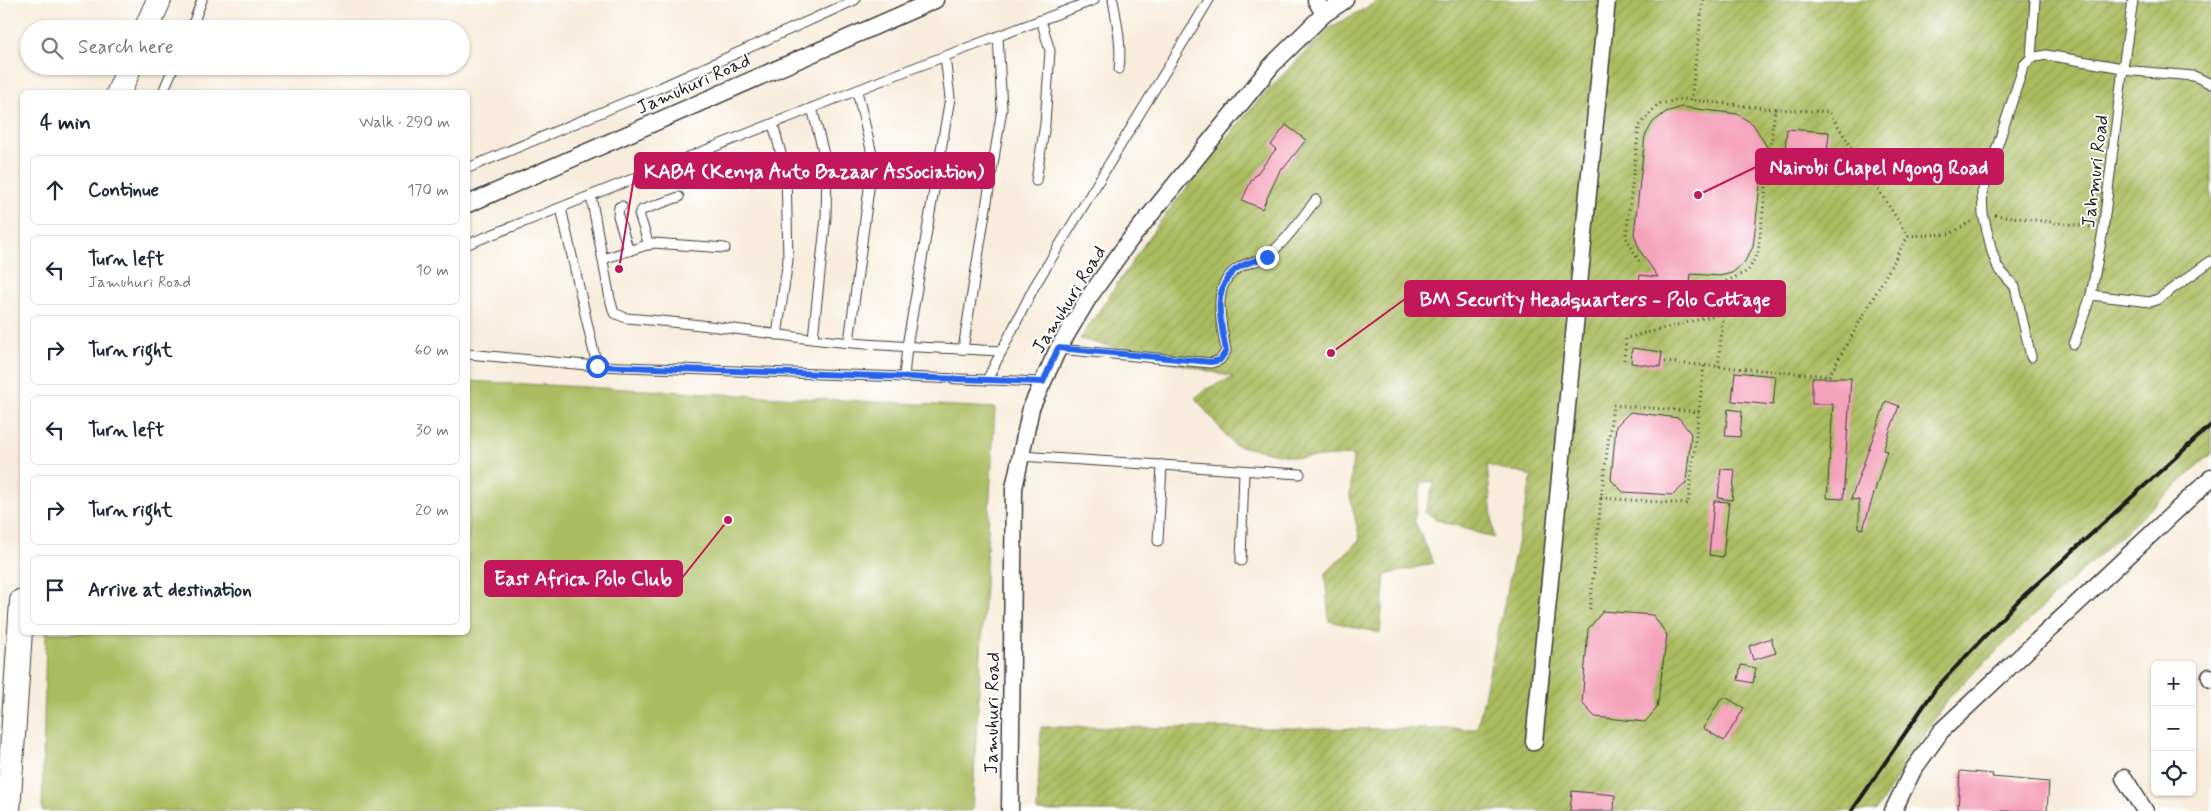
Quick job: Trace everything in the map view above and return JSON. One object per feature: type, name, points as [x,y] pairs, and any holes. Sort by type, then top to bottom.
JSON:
[{"type":"street","points":[[150,20],[159,0]]},
{"type":"street","name":"Jamuhuri Road","points":[[470,203],[935,0]]},
{"type":"street","name":"Jamuhuri Road","points":[[1010,811],[1014,488],[1031,408],[1058,348],[1089,297],[1129,240],[1320,7],[1345,0]]},
{"type":"street","points":[[1534,742],[1607,0]]},
{"type":"street","points":[[120,90],[126,75]]},
{"type":"street","points":[[1893,811],[1913,770],[1941,731],[2211,478]]},
{"type":"street","points":[[8,811],[20,631]]},
{"type":"street","points":[[2124,778],[2145,811]]},
{"type":"lane","points":[[194,20],[202,0]]},
{"type":"lane","points":[[470,167],[657,89],[855,0]]},
{"type":"lane","points":[[470,243],[945,56],[1094,0]]},
{"type":"lane","points":[[1113,0],[1121,55],[1119,69]]},
{"type":"lane","points":[[988,380],[1034,287],[1209,0]]},
{"type":"lane","points":[[2031,58],[2035,0]]},
{"type":"lane","name":"Jahmuri Road","points":[[2074,344],[2091,295],[2104,228],[2122,69],[2133,0]]},
{"type":"lane","points":[[1036,181],[1045,124],[1050,51],[1041,20]]},
{"type":"lane","points":[[963,349],[1002,110],[998,36]]},
{"type":"lane","points":[[2031,357],[2015,286],[1998,268],[1992,252],[1983,214],[1982,193],[2024,65],[2031,58],[2046,55],[2122,69],[2194,76],[2211,84]]},
{"type":"lane","points":[[904,377],[906,346],[950,98],[945,56]]},
{"type":"lane","points":[[164,90],[170,75]]},
{"type":"lane","points":[[848,342],[874,158],[857,91]]},
{"type":"lane","points":[[812,108],[827,166],[826,217],[813,338]]},
{"type":"lane","points":[[773,124],[786,172],[788,260],[778,335]]},
{"type":"lane","points":[[591,196],[614,313],[626,318],[710,324],[778,335],[848,342],[1002,351]]},
{"type":"lane","points":[[648,245],[639,214],[642,210],[679,197]]},
{"type":"lane","points":[[1058,348],[1211,362],[1220,360],[1226,351],[1219,306],[1220,296],[1226,280],[1241,266],[1267,257],[1316,200]]},
{"type":"lane","points":[[622,206],[619,208],[618,216],[629,251]]},
{"type":"lane","points":[[561,208],[597,366]]},
{"type":"lane","points":[[603,259],[653,243],[726,248]]},
{"type":"lane","points":[[2091,295],[2150,302],[2158,299],[2211,260]]},
{"type":"lane","points":[[470,354],[597,366],[1043,382]]},
{"type":"lane","points":[[1020,456],[1300,474]]},
{"type":"lane","points":[[1158,541],[1162,465]]},
{"type":"lane","points":[[1241,561],[1244,471]]},
{"type":"path","points":[[1691,100],[1704,0]]},
{"type":"path","points":[[1639,261],[1626,237],[1639,126],[1658,104],[1682,99],[1775,109],[1829,112],[1908,236]]},
{"type":"path","points":[[1718,367],[1727,281],[1748,271],[1758,253],[1775,109]]},
{"type":"path","points":[[1908,236],[1950,234],[1983,214],[2104,228]]},
{"type":"path","points":[[1665,362],[1829,376],[1908,236]]},
{"type":"path","points":[[1624,360],[1626,338],[1724,313]]},
{"type":"path","points":[[1601,498],[1688,504],[1704,366]]},
{"type":"path","points":[[1590,609],[1601,498],[1613,405],[1699,412]]},
{"type":"green space","points":[[1380,0],[2188,0],[2211,2],[2211,454],[2054,596],[1949,697],[1876,811],[1037,811],[1041,727],[1477,729],[1532,476],[1487,465],[1494,538],[1438,520],[1425,512],[1434,482],[1422,482],[1414,520],[1434,563],[1385,575],[1380,633],[1329,621],[1325,574],[1360,539],[1350,497],[1353,455],[1298,458],[1234,445],[1195,398],[1208,388],[1233,377],[1080,339],[1158,224],[1258,100],[1329,28]]},
{"type":"green space","points":[[470,381],[995,408],[972,811],[42,811],[46,635],[470,635]]},
{"type":"building","points":[[1682,107],[1737,114],[1753,124],[1775,160],[1763,159],[1753,247],[1744,263],[1732,273],[1720,276],[1691,274],[1689,297],[1638,290],[1640,275],[1658,277],[1640,251],[1634,234],[1645,136],[1653,122],[1666,112]]},
{"type":"building","points":[[1286,125],[1306,140],[1283,169],[1281,168],[1262,209],[1242,200],[1251,181],[1276,149],[1271,145]]},
{"type":"building","points":[[1787,129],[1829,132],[1826,164],[1784,161]]},
{"type":"building","points":[[1632,348],[1662,352],[1660,367],[1631,363]]},
{"type":"building","points":[[1735,372],[1776,376],[1773,405],[1732,401]]},
{"type":"building","points":[[1812,378],[1851,378],[1843,499],[1827,498],[1833,404],[1812,404]]},
{"type":"building","points":[[1886,401],[1899,406],[1883,450],[1887,451],[1863,529],[1859,528],[1859,500],[1851,499]]},
{"type":"building","points":[[1728,409],[1742,411],[1740,437],[1725,436]]},
{"type":"building","points":[[1630,412],[1679,418],[1691,434],[1686,483],[1673,495],[1623,492],[1611,480],[1616,426]]},
{"type":"building","points":[[1721,469],[1735,470],[1732,500],[1718,498]]},
{"type":"building","points":[[1714,501],[1729,502],[1723,557],[1709,555]]},
{"type":"building","points":[[1603,611],[1653,615],[1667,635],[1657,708],[1645,722],[1595,717],[1582,703],[1588,629]]},
{"type":"building","points":[[1771,638],[1776,653],[1753,660],[1749,646]]},
{"type":"building","points":[[1741,665],[1756,668],[1753,683],[1738,680]]},
{"type":"building","points":[[1722,698],[1727,698],[1744,708],[1724,741],[1703,728]]},
{"type":"building","points":[[1960,771],[1993,774],[1992,777],[2049,782],[2047,811],[1958,811]]},
{"type":"building","points":[[1572,791],[1615,795],[1614,811],[1570,811]]},
{"type":"railway","points":[[1852,811],[1936,688],[2019,600],[2211,425]]},
{"type":"place","name":"Nairobi Chapel Ngong Road","points":[[1698,195]]},
{"type":"place","name":"KABA (Kenya Auto Bazaar Association)","points":[[619,269]]},
{"type":"place","name":"BM Security Headquarters - Polo Cottage","points":[[1331,353]]},
{"type":"place","name":"East Africa Polo Club","points":[[728,520]]},
{"type":"route","points":[[597,366],[1043,382],[1058,348],[1211,362],[1220,360],[1226,351],[1219,306],[1220,296],[1226,280],[1241,266],[1267,257]]}]
